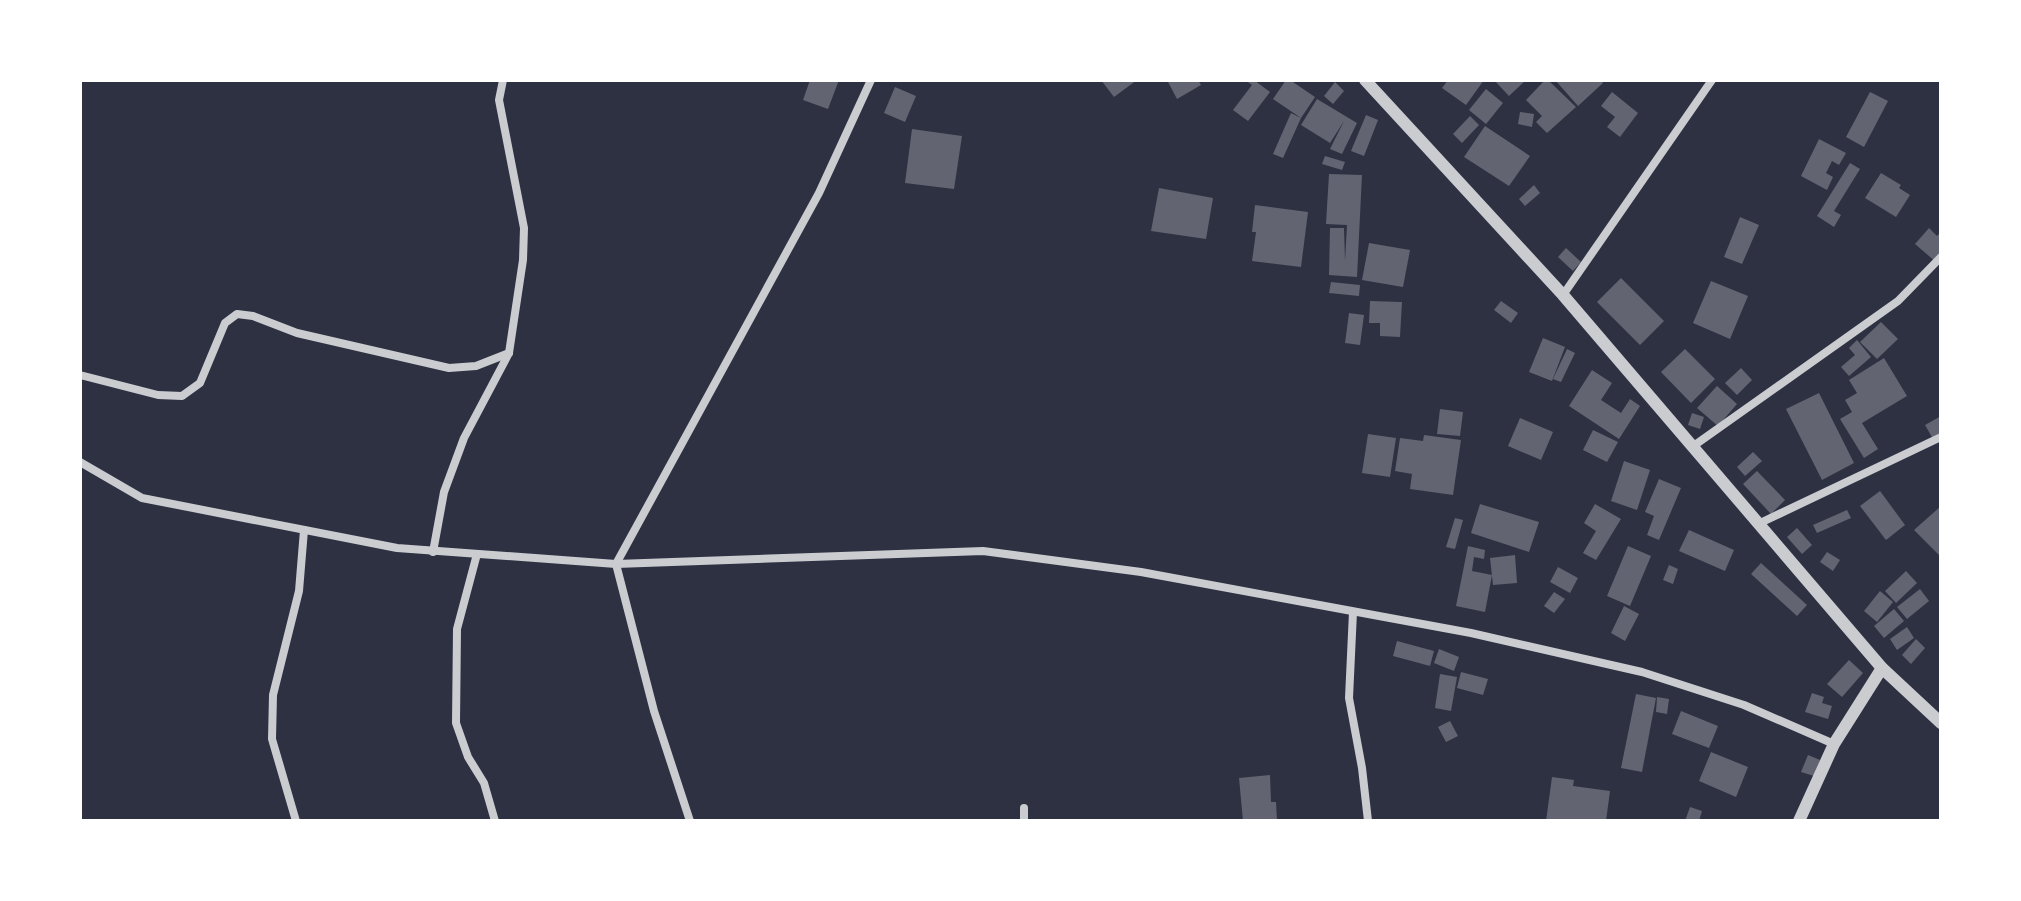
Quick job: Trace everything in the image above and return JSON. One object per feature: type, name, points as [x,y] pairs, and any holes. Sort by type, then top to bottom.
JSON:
[{"type":"street","points":[[433,552],[444,492],[464,438],[509,353],[523,260],[524,228],[499,100],[503,80]]},
{"type":"street","points":[[690,821],[654,711],[616,564],[819,193],[871,80]]},
{"type":"street","points":[[1365,80],[1563,295],[1882,668],[1941,723]]},
{"type":"street","points":[[1563,295],[1712,80]]},
{"type":"street","points":[[1692,447],[1898,301],[1941,257]]},
{"type":"street","points":[[80,375],[158,395],[182,396],[200,383],[225,323],[237,314],[253,316],[297,333],[449,368],[476,366],[509,353]]},
{"type":"street","points":[[1758,524],[1941,437]]},
{"type":"street","points":[[80,462],[142,498],[433,552],[616,564],[983,551],[1141,572],[1471,633],[1642,672],[1744,705],[1834,744]]},
{"type":"street","points":[[296,821],[272,739],[273,695],[299,591],[304,530]]},
{"type":"street","points":[[477,554],[457,629],[456,723],[468,757],[484,783],[495,821]]},
{"type":"street","points":[[1353,612],[1349,698],[1368,821]]},
{"type":"street","points":[[1799,821],[1834,744],[1882,668]]},
{"type":"street","points":[[1024,808],[1024,821]]},
{"type":"building","points":[[810,80],[839,80],[828,109],[803,100]]},
{"type":"building","points":[[1101,80],[1137,80],[1114,97]]},
{"type":"building","points":[[1167,80],[1198,80],[1201,85],[1177,99]]},
{"type":"building","points":[[1245,80],[1254,80],[1270,92],[1248,121],[1233,110],[1252,85]]},
{"type":"building","points":[[1286,80],[1315,97],[1301,118],[1273,99]]},
{"type":"building","points":[[1448,80],[1484,80],[1466,105],[1442,88]]},
{"type":"building","points":[[1494,80],[1526,80],[1509,96]]},
{"type":"building","points":[[1545,80],[1576,107],[1547,133],[1536,122],[1542,116],[1526,100]]},
{"type":"building","points":[[1557,80],[1600,80],[1603,83],[1578,106]]},
{"type":"building","points":[[1335,82],[1344,91],[1333,104],[1324,96]]},
{"type":"building","points":[[895,87],[916,96],[905,122],[884,113]]},
{"type":"building","points":[[1486,89],[1503,103],[1486,124],[1469,110]]},
{"type":"building","points":[[1612,92],[1638,113],[1620,137],[1607,127],[1615,117],[1601,106]]},
{"type":"building","points":[[1870,92],[1888,101],[1864,147],[1846,137]]},
{"type":"building","points":[[1317,99],[1357,123],[1342,154],[1330,149],[1344,121],[1330,143],[1301,125]]},
{"type":"building","points":[[1520,112],[1534,114],[1532,127],[1518,124]]},
{"type":"building","points":[[1291,113],[1301,118],[1283,158],[1273,154]]},
{"type":"building","points":[[1366,115],[1378,120],[1364,156],[1351,151]]},
{"type":"building","points":[[1470,116],[1479,125],[1462,143],[1453,134]]},
{"type":"building","points":[[1485,126],[1530,156],[1509,186],[1464,157]]},
{"type":"building","points":[[912,129],[962,136],[954,189],[905,183]]},
{"type":"building","points":[[1819,139],[1846,153],[1839,165],[1832,161],[1826,173],[1833,177],[1827,190],[1801,176]]},
{"type":"building","points":[[1325,156],[1345,162],[1342,170],[1322,164]]},
{"type":"building","points":[[1850,163],[1860,169],[1834,211],[1841,215],[1834,227],[1817,216]]},
{"type":"building","points":[[1881,173],[1901,185],[1899,188],[1910,195],[1896,217],[1865,198]]},
{"type":"building","points":[[1329,174],[1362,175],[1357,277],[1329,275],[1330,228],[1344,228],[1345,261],[1347,225],[1326,224]]},
{"type":"building","points":[[1534,185],[1540,193],[1525,206],[1519,199]]},
{"type":"building","points":[[1159,188],[1213,198],[1206,239],[1151,231]]},
{"type":"building","points":[[1255,205],[1308,212],[1301,267],[1252,261],[1256,232],[1252,232]]},
{"type":"building","points":[[1740,217],[1759,225],[1742,264],[1724,257]]},
{"type":"building","points":[[1929,228],[1937,236],[1941,232],[1941,259],[1937,263],[1915,244]]},
{"type":"building","points":[[1369,243],[1410,250],[1403,287],[1362,280]]},
{"type":"building","points":[[1566,248],[1581,262],[1573,271],[1558,257]]},
{"type":"building","points":[[1621,278],[1664,321],[1640,345],[1597,302]]},
{"type":"building","points":[[1711,281],[1748,296],[1730,339],[1693,323]]},
{"type":"building","points":[[1331,282],[1360,285],[1359,296],[1329,293]]},
{"type":"building","points":[[1370,301],[1402,302],[1400,337],[1380,336],[1380,323],[1369,323]]},
{"type":"building","points":[[1501,301],[1518,313],[1511,323],[1494,310]]},
{"type":"building","points":[[1349,313],[1364,315],[1360,345],[1345,343]]},
{"type":"building","points":[[1881,322],[1898,339],[1877,359],[1860,342]]},
{"type":"building","points":[[1543,338],[1565,347],[1552,381],[1529,372]]},
{"type":"building","points":[[1857,340],[1871,357],[1849,376],[1841,367],[1855,355],[1849,348]]},
{"type":"building","points":[[1567,349],[1575,353],[1561,382],[1553,379]]},
{"type":"building","points":[[1685,349],[1715,379],[1691,403],[1661,372]]},
{"type":"building","points":[[1884,358],[1907,396],[1862,423],[1878,449],[1864,458],[1840,419],[1852,412],[1845,400],[1857,393],[1849,380]]},
{"type":"building","points":[[1741,368],[1752,380],[1737,395],[1725,383]]},
{"type":"building","points":[[1592,370],[1612,383],[1601,400],[1621,413],[1630,399],[1640,406],[1619,439],[1569,406]]},
{"type":"building","points":[[1717,386],[1737,404],[1718,426],[1697,408]]},
{"type":"building","points":[[1819,393],[1854,463],[1822,480],[1786,409]]},
{"type":"building","points":[[1440,409],[1463,412],[1460,436],[1437,434]]},
{"type":"building","points":[[1692,413],[1704,417],[1700,429],[1688,425]]},
{"type":"building","points":[[1941,416],[1941,435],[1933,439],[1925,425]]},
{"type":"building","points":[[1520,418],[1553,432],[1541,460],[1508,446]]},
{"type":"building","points":[[1593,430],[1618,442],[1607,462],[1583,450]]},
{"type":"building","points":[[1368,434],[1396,438],[1390,477],[1362,473]]},
{"type":"building","points":[[1424,435],[1461,440],[1453,495],[1410,489],[1412,474],[1395,471],[1400,438],[1423,441]]},
{"type":"building","points":[[1753,452],[1762,461],[1745,476],[1737,467]]},
{"type":"building","points":[[1624,461],[1650,470],[1637,510],[1611,501]]},
{"type":"building","points":[[1757,471],[1785,500],[1771,514],[1743,484]]},
{"type":"building","points":[[1659,479],[1681,488],[1659,540],[1647,535],[1654,516],[1645,512]]},
{"type":"building","points":[[1880,491],[1905,525],[1886,540],[1860,506]]},
{"type":"building","points":[[1480,504],[1539,522],[1529,552],[1471,533]]},
{"type":"building","points":[[1595,504],[1621,519],[1596,560],[1583,553],[1596,531],[1584,523]]},
{"type":"building","points":[[1941,506],[1941,557],[1914,530]]},
{"type":"building","points":[[1847,510],[1851,518],[1817,533],[1813,525]]},
{"type":"building","points":[[1455,518],[1463,520],[1455,549],[1446,547]]},
{"type":"building","points":[[1797,528],[1812,545],[1802,554],[1787,537]]},
{"type":"building","points":[[1689,530],[1734,550],[1725,571],[1679,551]]},
{"type":"building","points":[[1468,546],[1485,550],[1484,559],[1474,557],[1472,571],[1492,575],[1485,612],[1456,606]]},
{"type":"building","points":[[1628,546],[1651,556],[1630,606],[1607,596]]},
{"type":"building","points":[[1827,552],[1840,560],[1833,571],[1820,562]]},
{"type":"building","points":[[1515,555],[1517,583],[1493,585],[1490,558]]},
{"type":"building","points":[[1761,563],[1807,605],[1797,616],[1751,574]]},
{"type":"building","points":[[1669,565],[1678,569],[1673,584],[1663,580]]},
{"type":"building","points":[[1558,567],[1578,578],[1570,593],[1550,582]]},
{"type":"building","points":[[1906,571],[1917,583],[1896,603],[1885,591]]},
{"type":"building","points":[[1920,589],[1929,601],[1907,619],[1897,607]]},
{"type":"building","points":[[1880,591],[1893,602],[1877,622],[1864,611]]},
{"type":"building","points":[[1554,592],[1565,599],[1554,613],[1544,606]]},
{"type":"building","points":[[1624,606],[1639,614],[1625,641],[1611,633]]},
{"type":"building","points":[[1894,609],[1904,621],[1884,638],[1874,626]]},
{"type":"building","points":[[1907,627],[1914,638],[1897,650],[1890,639]]},
{"type":"building","points":[[1916,639],[1925,648],[1911,664],[1902,655]]},
{"type":"building","points":[[1397,641],[1434,651],[1430,666],[1393,656]]},
{"type":"building","points":[[1439,649],[1459,657],[1454,671],[1434,663]]},
{"type":"building","points":[[1849,660],[1863,673],[1842,697],[1827,684]]},
{"type":"building","points":[[1461,672],[1488,679],[1483,695],[1457,688]]},
{"type":"building","points":[[1440,674],[1457,677],[1451,711],[1435,708]]},
{"type":"building","points":[[1812,693],[1824,697],[1822,703],[1832,706],[1828,719],[1805,712]]},
{"type":"building","points":[[1636,694],[1656,698],[1642,772],[1621,768]]},
{"type":"building","points":[[1657,697],[1669,699],[1667,714],[1656,712]]},
{"type":"building","points":[[1681,711],[1718,726],[1709,748],[1672,734]]},
{"type":"building","points":[[1450,721],[1458,736],[1446,742],[1438,727]]},
{"type":"building","points":[[1711,752],[1748,767],[1736,797],[1699,781]]},
{"type":"building","points":[[1808,755],[1820,760],[1814,776],[1801,772]]},
{"type":"building","points":[[1270,775],[1271,802],[1276,802],[1277,821],[1243,821],[1239,778]]},
{"type":"building","points":[[1552,777],[1574,780],[1573,786],[1610,791],[1606,821],[1546,821]]},
{"type":"building","points":[[1690,807],[1702,811],[1699,821],[1685,821]]}]
